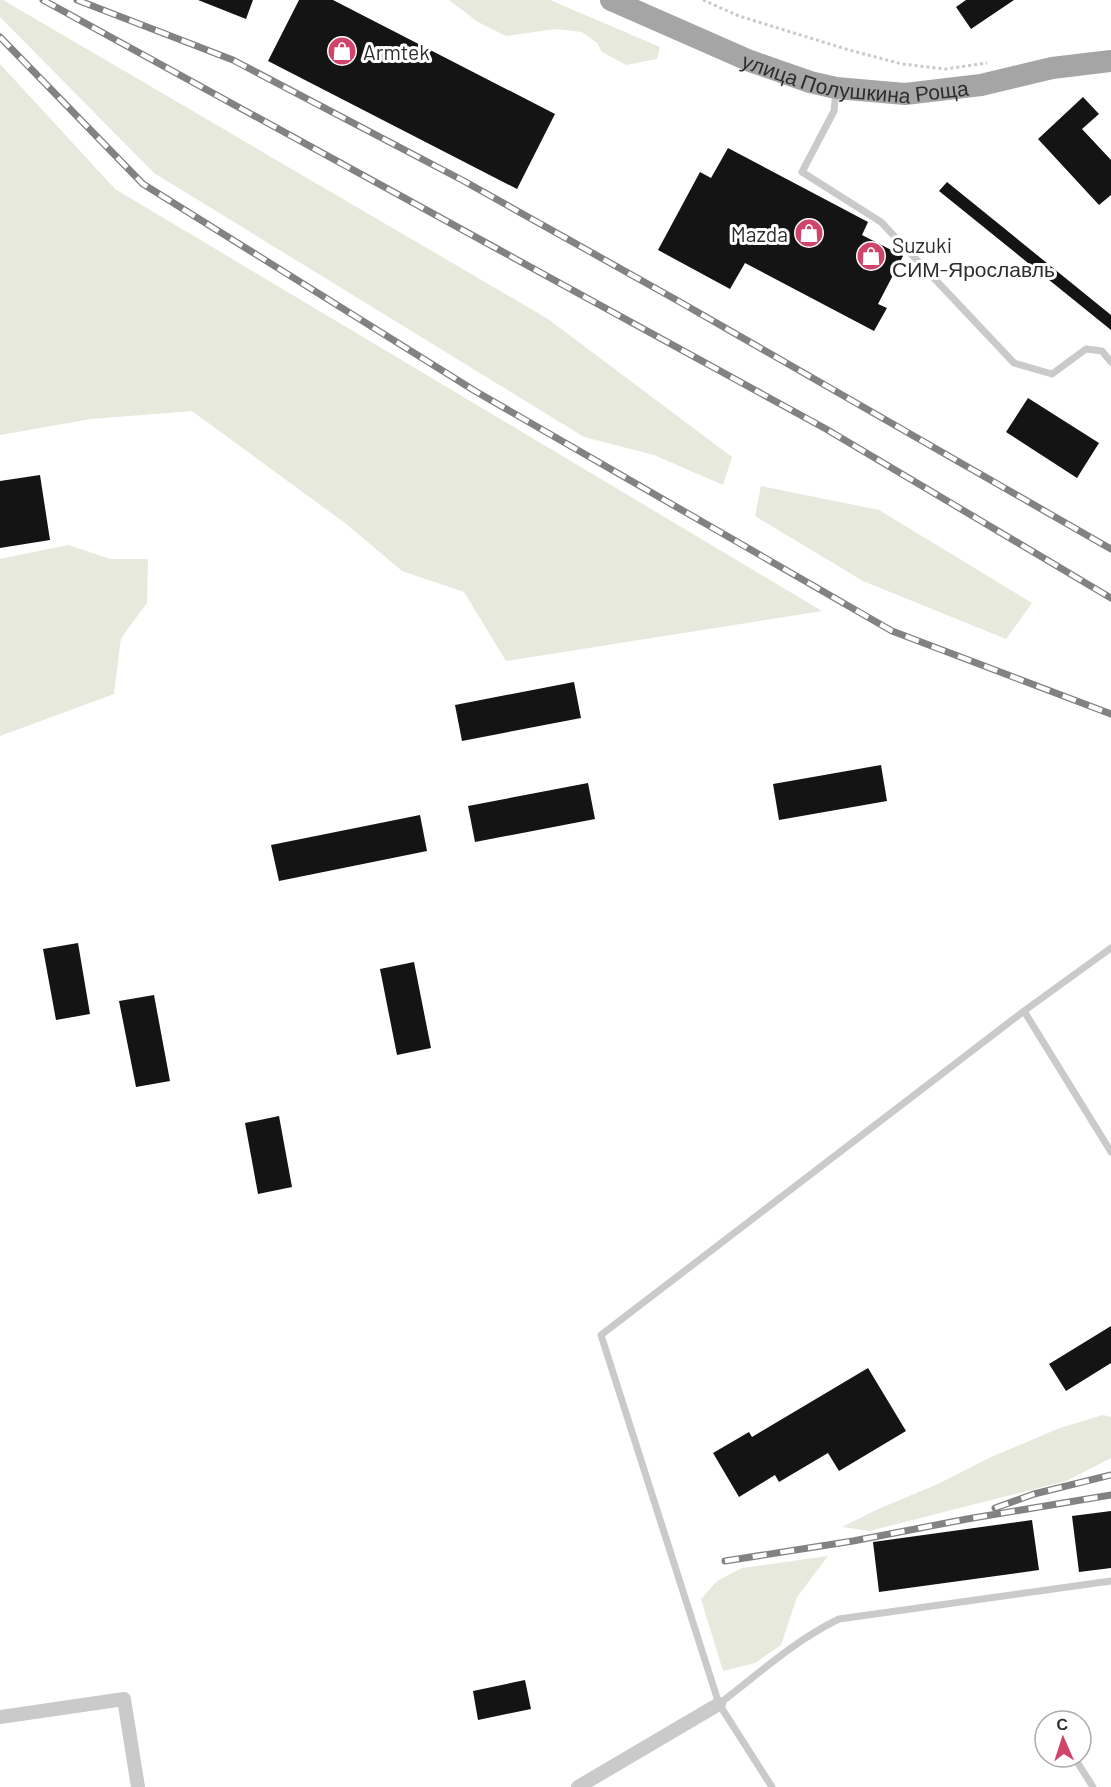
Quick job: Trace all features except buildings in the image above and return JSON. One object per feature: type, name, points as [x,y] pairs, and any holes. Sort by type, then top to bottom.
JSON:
[{"type":"main road","name":"улица Полушкина Роща","points":[[611,0],[750,61],[810,82],[836,88],[905,94],[981,85],[1052,68],[1111,61]]},
{"type":"street","points":[[0,1717],[124,1699],[138,1787]]},
{"type":"street","points":[[578,1787],[719,1704]]},
{"type":"lane","points":[[836,88],[834,111],[802,172],[880,222],[1014,363],[1052,374],[1086,348],[1102,351],[1111,362]]},
{"type":"lane","points":[[772,1787],[719,1704],[601,1335],[1024,1011],[1111,948]]},
{"type":"lane","points":[[1024,1011],[1111,1152]]},
{"type":"lane","points":[[719,1704],[799,1643],[823,1626],[839,1619],[1111,1581]]},
{"type":"lane","points":[[1082,1769],[1093,1787]]},
{"type":"path","points":[[703,0],[739,16],[902,64],[945,69],[992,62]]},
{"type":"shaded area","points":[[0,0],[548,319],[732,457],[723,485],[654,455],[584,437],[154,173],[0,17]]},
{"type":"shaded area","points":[[449,0],[550,0],[660,47],[657,59],[626,65],[602,52],[597,43],[582,32],[555,29],[506,36],[478,22]]},
{"type":"shaded area","points":[[0,64],[115,189],[822,611],[506,661],[464,592],[402,571],[345,523],[192,411],[91,419],[0,435]]},
{"type":"shaded area","points":[[761,486],[879,510],[1032,603],[1006,639],[863,581],[755,516]]},
{"type":"shaded area","points":[[68,545],[110,559],[148,559],[147,603],[121,638],[114,694],[0,736],[0,559]]},
{"type":"shaded area","points":[[1103,1415],[1111,1417],[1111,1458],[1066,1481],[869,1531],[842,1527],[938,1484],[991,1457],[1060,1428]]},
{"type":"shaded area","points":[[828,1556],[797,1597],[781,1645],[755,1663],[723,1671],[701,1599],[717,1581],[742,1568]]},
{"type":"railway","points":[[43,0],[826,429],[1111,598]]},
{"type":"railway","points":[[77,0],[233,60],[462,180],[1111,549]]},
{"type":"railway","points":[[0,37],[143,184],[475,391],[892,631],[1111,714]]},
{"type":"railway","points":[[995,1508],[1034,1494],[1111,1475]]},
{"type":"railway","points":[[725,1561],[853,1541],[1111,1495]]},
{"type":"place","name":"Armtek","points":[[342,51]]},
{"type":"place","name":"Mazda","points":[[809,233]]},
{"type":"place","name":"Suzuki СИМ-Ярославль","points":[[871,256]]}]
